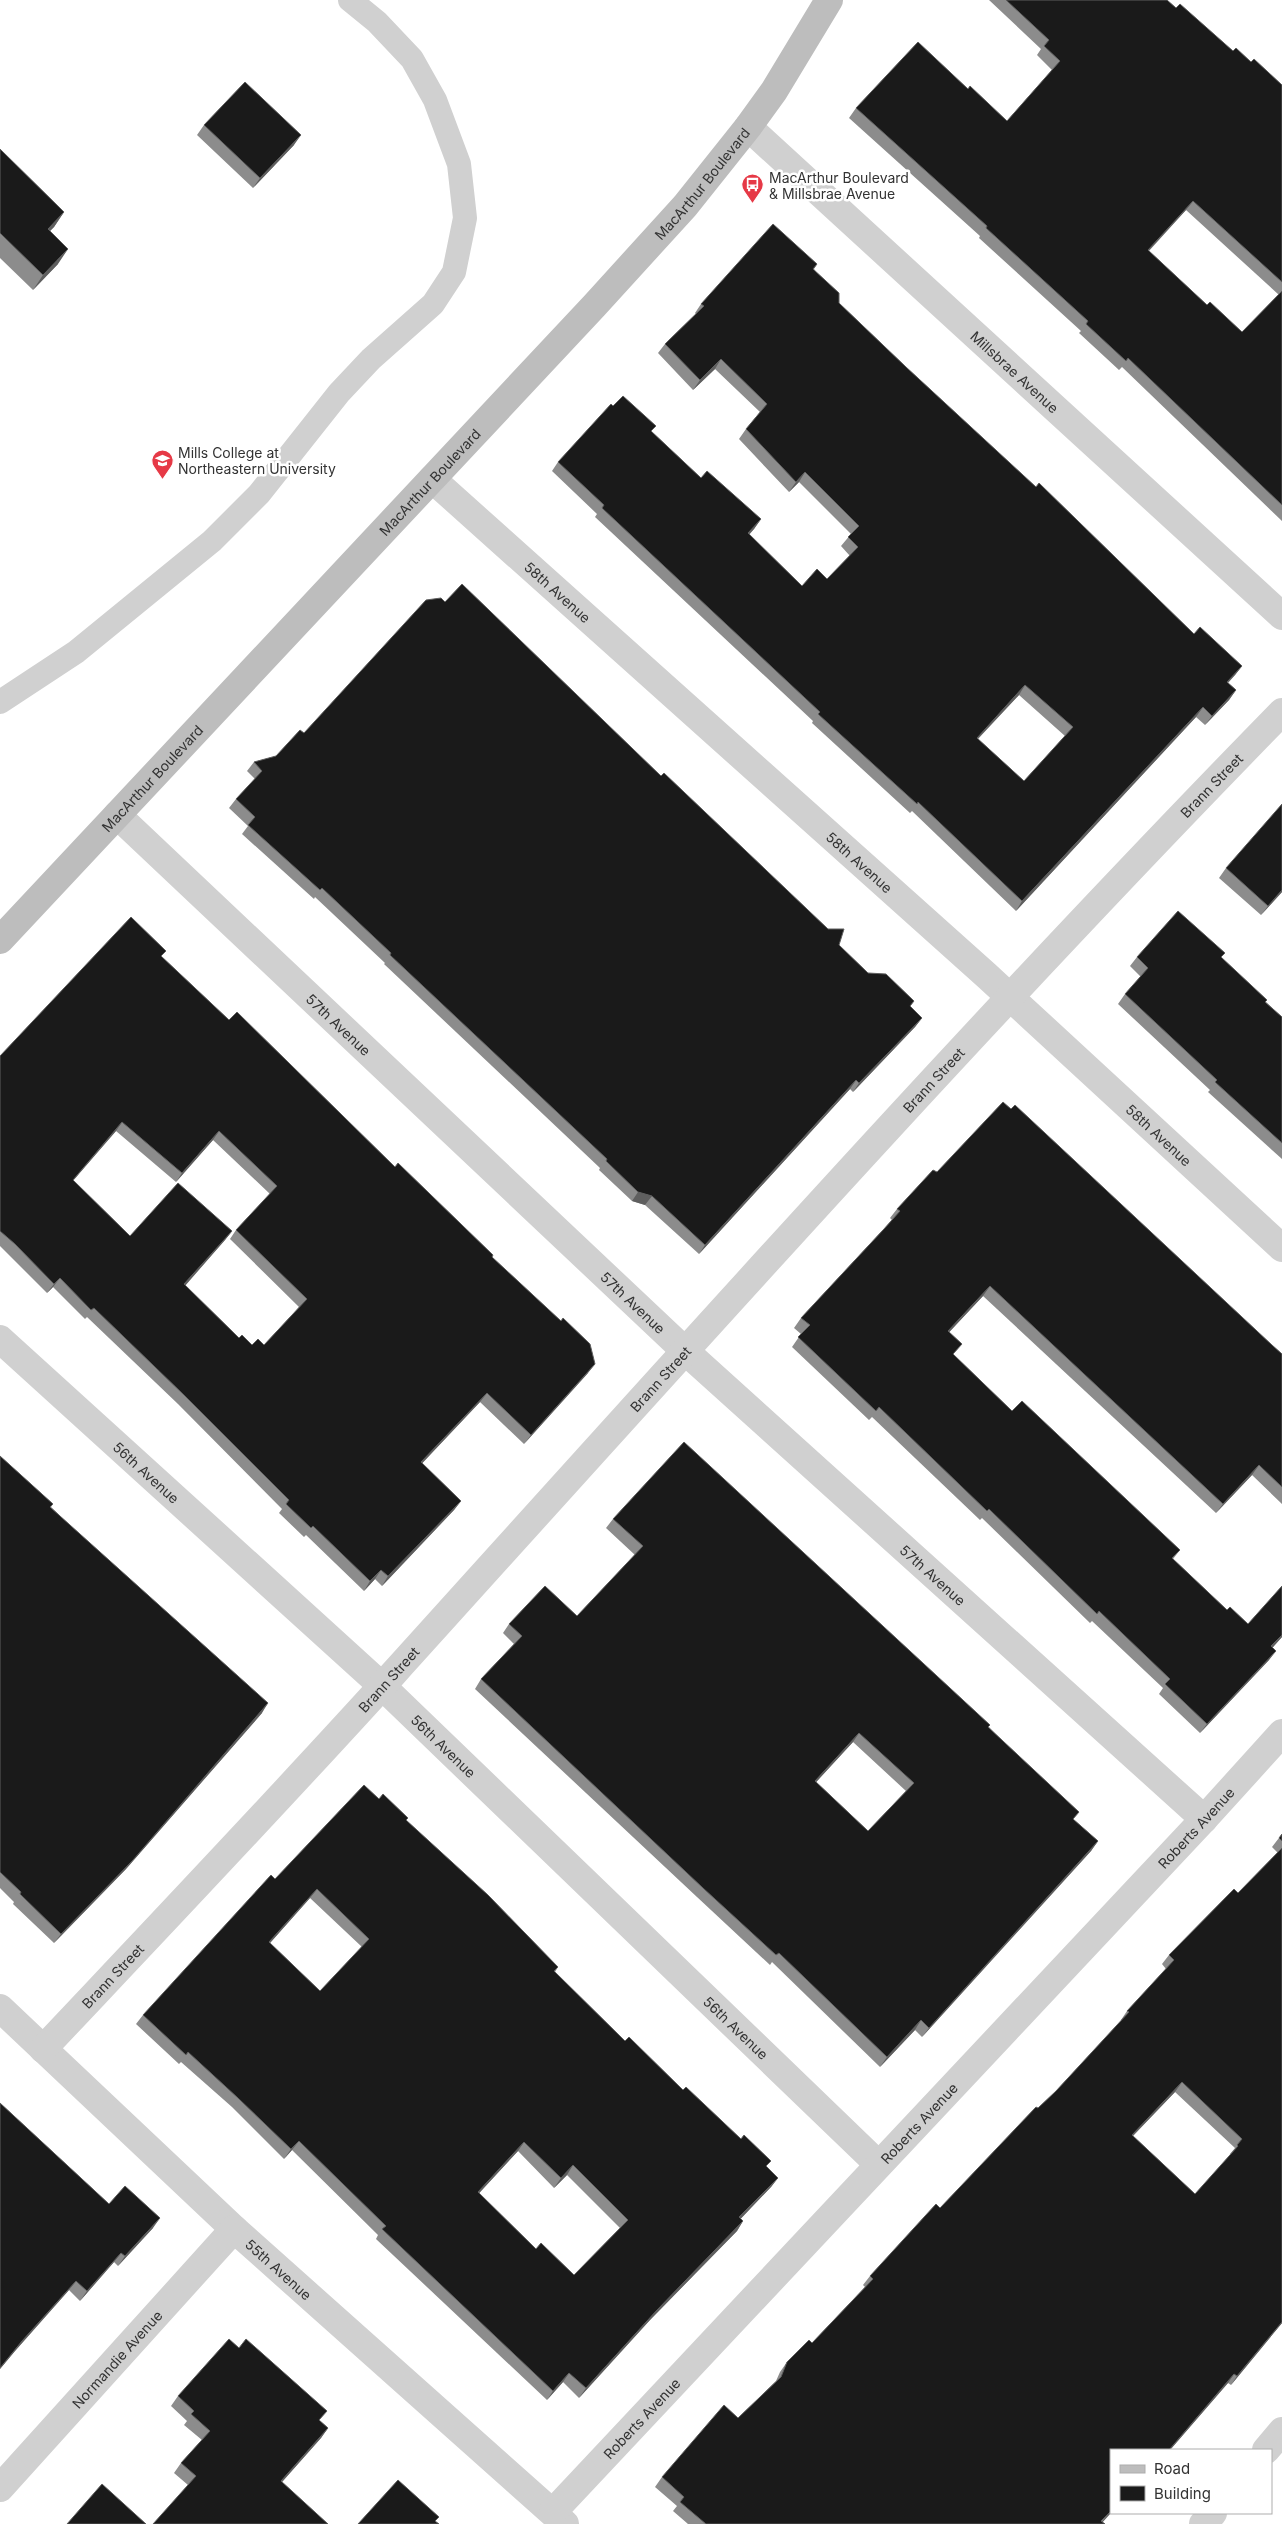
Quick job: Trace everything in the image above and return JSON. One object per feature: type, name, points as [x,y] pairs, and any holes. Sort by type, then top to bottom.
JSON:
[{"type":"main road","points":[[800,49],[810,0]]},
{"type":"main road","name":"MacArthur Boulevard","points":[[0,940],[679,213],[748,127],[830,0]]},
{"type":"street","name":"Millsbrae Avenue","points":[[748,127],[1282,616]]},
{"type":"street","name":"58th Avenue","points":[[432,479],[1009,998],[1282,1248]]},
{"type":"street","name":"Brann Street","points":[[43,2049],[382,1686],[684,1350],[1009,998],[1282,712]]},
{"type":"street","name":"57th Avenue","points":[[117,815],[684,1350],[1204,1819]]},
{"type":"street","name":"56th Avenue","points":[[0,1339],[382,1686],[878,2164]]},
{"type":"street","name":"Roberts Avenue","points":[[559,2518],[878,2164],[1204,1819],[1282,1733]]},
{"type":"street","name":"55th Avenue","points":[[0,2008],[234,2230],[559,2518]]},
{"type":"street","name":"Normandie Avenue","points":[[0,2488],[234,2230]]},
{"type":"street","points":[[1267,2449],[1282,2431]]},
{"type":"street","points":[[1203,2524],[1212,2514]]},
{"type":"lane","points":[[0,702],[76,652],[212,541],[259,494],[339,393],[371,359],[433,304],[454,272],[465,218],[459,164],[435,100],[412,59],[377,22],[350,0]]},
{"type":"building","points":[[1006,0],[1167,0],[1176,8],[1180,4],[1233,51],[1236,48],[1251,62],[1254,59],[1282,85],[1282,282],[1193,201],[1148,250],[1207,305],[1210,302],[1242,332],[1282,291],[1282,505],[1128,358],[1126,361],[1086,324],[1088,321],[986,228],[987,226],[856,108],[918,42],[968,89],[970,86],[1007,121],[1060,61],[1044,46],[1049,40]]},
{"type":"building","points":[[245,82],[301,135],[260,178],[204,125]]},
{"type":"building","points":[[0,149],[64,212],[48,229],[68,249],[43,275],[0,233]]},
{"type":"building","points":[[773,224],[817,264],[813,269],[839,293],[839,303],[906,367],[1036,487],[1039,483],[1194,634],[1200,627],[1242,666],[1227,682],[1236,690],[1212,716],[1203,707],[1022,901],[918,802],[917,804],[818,714],[820,712],[602,508],[604,505],[558,462],[611,404],[613,406],[623,396],[656,426],[651,431],[701,478],[707,471],[761,519],[748,533],[802,586],[817,569],[827,579],[858,547],[848,537],[859,526],[805,472],[796,482],[746,429],[767,404],[721,359],[700,380],[665,344],[704,306],[701,304]],"holes":[[[1025,685],[1073,727],[1024,781],[977,738]]]},
{"type":"building","points":[[462,584],[661,776],[664,773],[828,929],[844,929],[839,945],[868,973],[886,974],[914,1001],[910,1006],[922,1018],[859,1083],[856,1080],[705,1245],[652,1196],[638,1192],[606,1161],[607,1159],[390,955],[391,953],[322,888],[320,890],[248,825],[255,817],[236,799],[262,771],[254,762],[276,756],[300,730],[304,733],[426,600],[441,598],[445,602]]},
{"type":"building","points":[[1282,804],[1282,890],[1268,906],[1226,868]]},
{"type":"building","points":[[1178,911],[1225,953],[1221,957],[1267,1000],[1265,1002],[1282,1017],[1282,1143],[1215,1082],[1217,1080],[1125,994],[1148,968],[1137,957]]},
{"type":"building","points":[[131,917],[166,951],[161,956],[229,1020],[237,1012],[395,1167],[398,1163],[493,1255],[492,1257],[561,1321],[563,1318],[590,1344],[595,1364],[531,1435],[487,1393],[421,1462],[461,1501],[388,1576],[381,1570],[370,1581],[313,1526],[311,1528],[286,1504],[289,1500],[94,1308],[91,1310],[60,1278],[54,1284],[0,1231],[0,1056]],"holes":[[[122,1122],[182,1173],[219,1131],[277,1186],[236,1230],[307,1299],[264,1345],[258,1339],[252,1345],[242,1335],[239,1338],[184,1284],[232,1231],[178,1183],[130,1236],[73,1180]]]},
{"type":"building","points":[[1003,1102],[1011,1109],[1015,1105],[1282,1354],[1282,1487],[1259,1465],[1223,1504],[990,1286],[948,1331],[962,1344],[953,1354],[1012,1411],[1022,1401],[1180,1550],[1172,1558],[1227,1610],[1230,1607],[1248,1624],[1282,1586],[1282,1635],[1271,1646],[1276,1651],[1207,1724],[1165,1684],[1170,1679],[1099,1611],[1097,1614],[989,1509],[987,1511],[879,1407],[876,1411],[798,1337],[810,1325],[801,1318],[884,1229],[900,1211],[897,1209],[933,1170],[937,1172]]},
{"type":"building","points":[[684,1442],[990,1725],[988,1727],[1079,1812],[1073,1819],[1098,1841],[929,2028],[921,2020],[887,2057],[779,1953],[776,1955],[703,1888],[481,1679],[522,1636],[509,1624],[545,1586],[577,1616],[643,1546],[613,1519]],"holes":[[[859,1733],[914,1783],[868,1831],[815,1781]]]},
{"type":"building","points":[[0,1456],[53,1504],[50,1507],[268,1703],[133,1860],[61,1934],[0,1872]]},
{"type":"building","points":[[364,1785],[379,1799],[383,1794],[408,1818],[406,1820],[488,1895],[558,1967],[554,1971],[625,2041],[629,2037],[683,2090],[686,2087],[741,2139],[744,2135],[771,2161],[766,2166],[778,2178],[739,2217],[743,2221],[657,2310],[586,2388],[569,2373],[553,2391],[382,2229],[386,2226],[299,2141],[291,2149],[188,2052],[186,2055],[143,2015],[271,1875],[275,1879]],"holes":[[[317,1889],[369,1939],[320,1991],[269,1942]],[[524,2142],[561,2178],[573,2165],[628,2220],[574,2275],[541,2243],[536,2249],[478,2192]]]},
{"type":"building","points":[[1282,1848],[1282,2322],[1237,2376],[1234,2374],[1170,2449],[1110,2449],[1110,2512],[1101,2521],[1105,2524],[706,2524],[680,2502],[684,2497],[662,2477],[724,2405],[738,2418],[781,2377],[787,2362],[809,2340],[812,2343],[873,2279],[870,2276],[936,2204],[940,2208],[1036,2107],[1038,2108],[1056,2091],[1174,1960],[1169,1955],[1234,1889],[1238,1893]],"holes":[[[1182,2082],[1242,2139],[1195,2194],[1132,2135]]]},
{"type":"building","points":[[0,2103],[109,2204],[125,2186],[160,2218],[125,2256],[121,2253],[87,2291],[76,2281],[0,2368]]},
{"type":"building","points":[[229,2339],[239,2348],[246,2339],[327,2411],[319,2420],[328,2428],[281,2481],[328,2524],[153,2524],[196,2476],[181,2463],[210,2431],[191,2414],[194,2411],[178,2396]]},
{"type":"building","points":[[398,2480],[439,2517],[435,2521],[439,2524],[358,2524]]},
{"type":"building","points":[[102,2484],[146,2524],[67,2524]]},
{"type":"place","name":"MacArthur Boulevard & Millsbrae Avenue","points":[[753,204]]},
{"type":"place","name":"Mills College at Northeastern University","points":[[162,479]]}]
